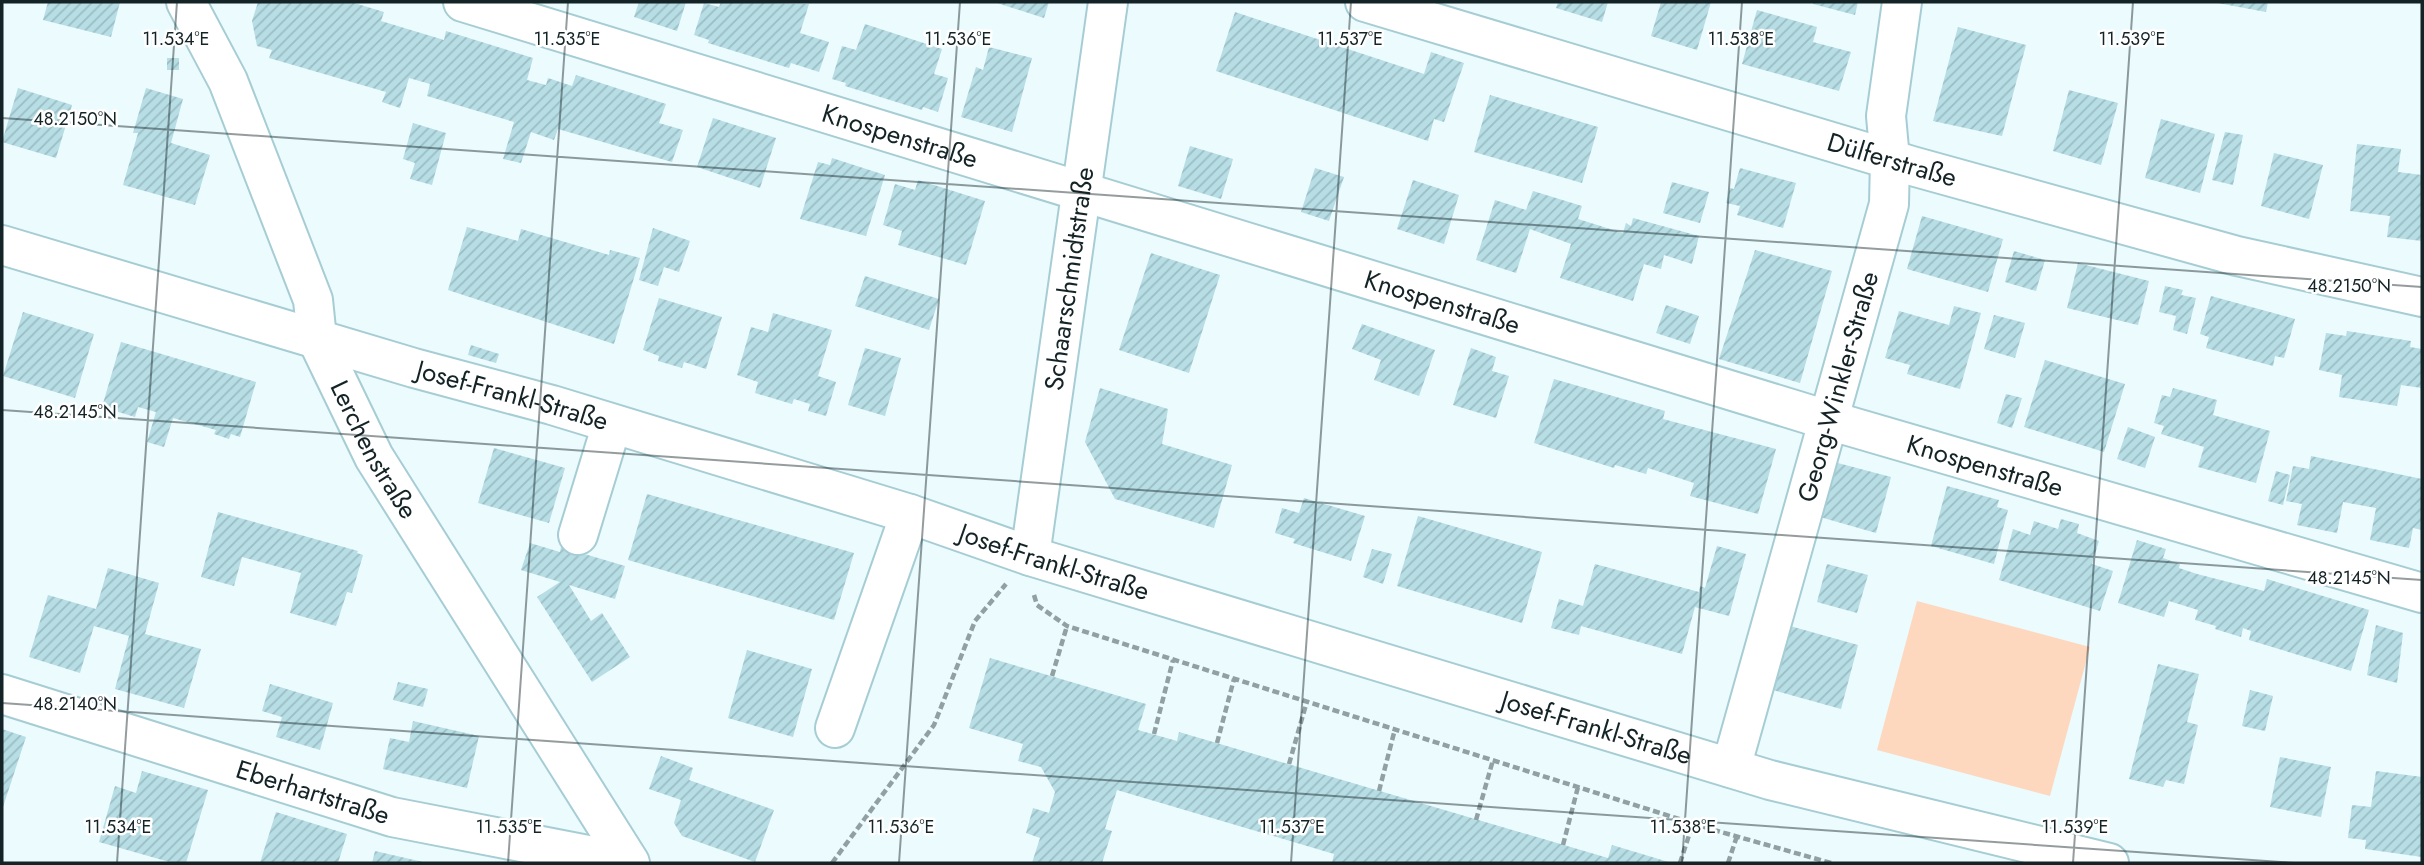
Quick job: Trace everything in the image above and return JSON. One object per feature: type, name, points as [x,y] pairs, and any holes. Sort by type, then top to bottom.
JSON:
[{"type":"street","name":"Lerchenstraße","points":[[186,2],[228,81],[313,300],[317,339],[374,457],[629,863]]},
{"type":"street","name":"Knospenstraße","points":[[463,2],[1083,194],[1829,420],[2422,593]]},
{"type":"street","name":"Schaarschmidtstraße","points":[[1030,556],[1108,2]]},
{"type":"street","name":"Dülferstraße","points":[[1365,2],[1890,160],[2237,256],[2422,297]]},
{"type":"street","name":"Georg-Winkler-Straße","points":[[1731,768],[1889,204],[1890,160],[1886,116],[1902,2]]},
{"type":"street","name":"Josef-Frankl-Straße","points":[[2,245],[910,514],[1030,556],[1731,768],[2109,863]]},
{"type":"street","points":[[578,535],[611,424]]},
{"type":"street","points":[[835,729],[910,514]]},
{"type":"street","name":"Eberhartstraße","points":[[2,694],[392,817],[629,863]]},
{"type":"path","points":[[1030,556],[1028,577],[1037,605],[1067,626],[1693,823],[1831,863]]},
{"type":"path","points":[[832,863],[934,725],[975,621],[1030,556]]},
{"type":"path","points":[[1052,676],[1067,626]]},
{"type":"path","points":[[1154,734],[1173,660]]},
{"type":"path","points":[[1217,743],[1234,678]]},
{"type":"path","points":[[1289,764],[1307,701]]},
{"type":"path","points":[[1379,790],[1395,729]]},
{"type":"path","points":[[1476,820],[1493,760]]},
{"type":"path","points":[[1563,845],[1578,787]]},
{"type":"path","points":[[1680,863],[1693,823]]},
{"type":"path","points":[[1728,863],[1737,836]]},
{"type":"shaded area","points":[[1917,601],[2090,647],[2050,796],[1877,750]]},
{"type":"building","points":[[48,2],[120,2],[111,37],[43,20]]},
{"type":"building","points":[[258,2],[351,2],[384,12],[381,21],[444,40],[446,31],[533,58],[527,80],[546,85],[548,78],[572,86],[576,75],[666,104],[659,123],[683,130],[672,162],[558,129],[554,140],[531,132],[521,163],[503,159],[514,122],[427,96],[430,84],[409,78],[400,108],[382,102],[386,92],[269,58],[272,50],[257,46],[252,21]]},
{"type":"building","points":[[639,2],[686,2],[677,31],[634,17]]},
{"type":"building","points":[[721,2],[809,4],[800,33],[829,42],[819,72],[791,63],[789,68],[708,43],[709,40],[694,35],[704,3],[719,7]]},
{"type":"building","points":[[994,2],[1049,2],[1044,18]]},
{"type":"building","points":[[1558,2],[1608,2],[1602,22],[1556,8]]},
{"type":"building","points":[[1661,2],[1711,2],[1697,50],[1651,36]]},
{"type":"building","points":[[1858,2],[1855,15],[1813,4]]},
{"type":"building","points":[[2212,2],[2268,2],[2266,12]]},
{"type":"building","points":[[1757,10],[1817,27],[1813,42],[1851,52],[1839,91],[1742,64]]},
{"type":"building","points":[[1235,12],[1424,74],[1431,52],[1464,63],[1444,122],[1434,119],[1428,141],[1216,71]]},
{"type":"building","points":[[865,24],[942,49],[934,74],[948,78],[938,112],[923,107],[922,110],[845,86],[846,83],[832,79],[842,46],[856,50]]},
{"type":"building","points":[[1958,27],[2026,45],[2002,136],[1933,121]]},
{"type":"building","points":[[989,47],[1032,58],[1012,132],[961,117],[976,67],[983,70]]},
{"type":"building","points":[[167,58],[179,58],[179,70],[167,70]]},
{"type":"building","points":[[18,88],[72,105],[56,158],[2,142]]},
{"type":"building","points":[[146,88],[183,99],[171,143],[210,155],[195,205],[123,185],[138,133],[133,133]]},
{"type":"building","points":[[2069,90],[2118,103],[2101,165],[2053,151]]},
{"type":"building","points":[[1490,95],[1598,127],[1582,183],[1474,152]]},
{"type":"building","points":[[713,118],[776,138],[760,188],[697,167]]},
{"type":"building","points":[[2161,119],[2215,134],[2200,193],[2145,178]]},
{"type":"building","points":[[413,123],[446,133],[432,185],[410,179],[415,163],[403,159]]},
{"type":"building","points":[[2225,132],[2243,135],[2233,185],[2212,180]]},
{"type":"building","points":[[2357,144],[2401,149],[2398,172],[2422,175],[2422,241],[2387,237],[2390,216],[2350,211]]},
{"type":"building","points":[[1190,146],[1233,159],[1221,199],[1178,186]]},
{"type":"building","points":[[2274,153],[2323,165],[2309,219],[2261,206]]},
{"type":"building","points":[[832,158],[885,175],[866,236],[800,219],[818,162],[830,165]]},
{"type":"building","points":[[1315,168],[1344,177],[1329,221],[1301,212]]},
{"type":"building","points":[[1740,168],[1796,183],[1783,228],[1737,215],[1740,206],[1726,203],[1730,188],[1734,189]]},
{"type":"building","points":[[918,180],[985,201],[966,265],[898,245],[902,231],[883,225],[895,184],[915,190]]},
{"type":"building","points":[[1413,180],[1459,195],[1444,244],[1397,229]]},
{"type":"building","points":[[1672,182],[1709,192],[1700,223],[1663,213]]},
{"type":"building","points":[[1533,191],[1582,206],[1578,219],[1623,233],[1626,223],[1631,226],[1633,218],[1699,236],[1692,264],[1664,255],[1661,269],[1644,264],[1633,301],[1560,278],[1571,244],[1530,229],[1516,273],[1476,260],[1495,200],[1526,210]]},
{"type":"building","points":[[1922,216],[2003,239],[1988,292],[1907,269]]},
{"type":"building","points":[[467,227],[518,241],[521,229],[609,255],[610,250],[640,258],[614,344],[448,290]]},
{"type":"building","points":[[653,228],[690,241],[679,272],[664,267],[658,286],[639,280]]},
{"type":"building","points":[[1755,250],[1832,271],[1800,383],[1719,359]]},
{"type":"building","points":[[2014,251],[2045,260],[2036,291],[2005,282]]},
{"type":"building","points":[[1151,253],[1220,275],[1189,373],[1119,350]]},
{"type":"building","points":[[2078,263],[2149,281],[2138,325],[2067,308]]},
{"type":"building","points":[[865,276],[939,299],[929,330],[855,306]]},
{"type":"building","points":[[2165,286],[2183,290],[2181,295],[2196,298],[2187,334],[2173,330],[2176,316],[2159,312]]},
{"type":"building","points":[[2211,296],[2295,319],[2284,358],[2275,356],[2273,366],[2206,348],[2209,337],[2200,334]]},
{"type":"building","points":[[659,298],[722,317],[706,369],[684,362],[682,368],[658,361],[659,356],[643,350]]},
{"type":"building","points":[[1666,305],[1699,316],[1690,344],[1656,333]]},
{"type":"building","points":[[1954,306],[1981,313],[1960,389],[1907,374],[1910,365],[1885,358],[1899,311],[1949,325]]},
{"type":"building","points":[[23,312],[94,334],[75,398],[3,376]]},
{"type":"building","points":[[773,313],[832,330],[818,376],[836,382],[826,416],[808,411],[810,404],[794,399],[792,404],[755,393],[758,382],[737,375],[751,327],[768,332]]},
{"type":"building","points":[[1994,315],[2025,323],[2015,358],[1984,349]]},
{"type":"building","points":[[1362,324],[1435,350],[1419,396],[1374,380],[1381,360],[1352,349]]},
{"type":"building","points":[[2347,331],[2411,341],[2410,347],[2422,349],[2422,388],[2401,385],[2397,406],[2339,397],[2342,375],[2319,370],[2326,333],[2346,336]]},
{"type":"building","points":[[121,342],[256,382],[240,437],[231,434],[229,439],[214,434],[216,430],[173,418],[164,447],[147,442],[156,412],[138,407],[135,417],[102,407]]},
{"type":"building","points":[[471,345],[499,354],[496,363],[468,355]]},
{"type":"building","points":[[865,348],[901,358],[885,416],[848,405]]},
{"type":"building","points":[[1471,348],[1496,357],[1492,371],[1509,376],[1496,418],[1453,405]]},
{"type":"building","points":[[2045,360],[2125,384],[2104,452],[2024,427]]},
{"type":"building","points":[[1554,379],[1665,411],[1663,419],[1776,449],[1758,514],[1690,496],[1694,483],[1648,468],[1646,474],[1615,465],[1614,468],[1534,443]]},
{"type":"building","points":[[1100,388],[1168,409],[1162,444],[1232,465],[1214,528],[1115,499],[1085,442]]},
{"type":"building","points":[[2173,388],[2217,400],[2213,415],[2270,431],[2256,483],[2198,467],[2204,447],[2161,434],[2164,426],[2154,423],[2162,395],[2170,397]]},
{"type":"building","points":[[2006,394],[2022,398],[2012,428],[1997,423]]},
{"type":"building","points":[[2128,427],[2155,437],[2145,468],[2117,459]]},
{"type":"building","points":[[494,448],[565,468],[549,523],[478,503]]},
{"type":"building","points":[[2311,456],[2422,479],[2422,530],[2413,528],[2409,548],[2370,540],[2376,508],[2343,502],[2337,533],[2297,525],[2302,504],[2286,501],[2293,466],[2309,469]]},
{"type":"building","points":[[1834,462],[1891,477],[1876,533],[1820,517]]},
{"type":"building","points":[[2276,471],[2290,475],[2283,505],[2268,501]]},
{"type":"building","points":[[1947,486],[1999,500],[1997,507],[2008,510],[1994,564],[1931,546]]},
{"type":"building","points":[[647,494],[854,553],[834,620],[628,560]]},
{"type":"building","points":[[1304,498],[1365,516],[1351,561],[1293,543],[1295,539],[1275,533],[1282,508],[1299,513]]},
{"type":"building","points":[[218,512],[358,551],[357,553],[363,555],[352,593],[347,592],[336,626],[290,613],[301,573],[242,557],[234,586],[201,577]]},
{"type":"building","points":[[1418,516],[1542,552],[1522,623],[1397,586]]},
{"type":"building","points":[[2061,519],[2079,524],[2077,533],[2099,541],[2092,564],[2113,571],[2100,611],[1999,580],[2013,529],[2030,535],[2034,521],[2058,529]]},
{"type":"building","points":[[2137,540],[2166,549],[2163,558],[2180,564],[2179,568],[2197,574],[2264,591],[2267,579],[2369,610],[2351,671],[2249,640],[2251,631],[2243,628],[2241,637],[2215,629],[2216,626],[2195,620],[2198,610],[2169,601],[2164,617],[2118,603]]},
{"type":"building","points":[[530,543],[560,552],[561,547],[625,566],[615,599],[569,585],[591,621],[602,613],[630,657],[592,682],[537,597],[560,582],[521,570]]},
{"type":"building","points":[[1717,546],[1746,554],[1729,616],[1695,607],[1682,654],[1581,626],[1579,635],[1551,628],[1559,599],[1583,606],[1595,564],[1699,592],[1700,586],[1705,588]]},
{"type":"building","points":[[1372,549],[1392,554],[1383,584],[1363,577]]},
{"type":"building","points":[[1827,564],[1868,575],[1857,613],[1817,602]]},
{"type":"building","points":[[108,568],[159,583],[145,634],[201,649],[184,708],[115,689],[129,636],[94,626],[80,673],[29,657],[48,595],[96,609]]},
{"type":"building","points":[[2376,625],[2403,633],[2397,683],[2367,675]]},
{"type":"building","points":[[1790,626],[1858,645],[1841,709],[1773,690]]},
{"type":"building","points":[[747,650],[812,669],[793,737],[728,718]]},
{"type":"building","points":[[990,658],[1146,704],[1138,730],[1177,741],[1179,732],[1608,858],[1612,845],[1672,863],[1332,863],[1334,854],[1117,790],[1105,829],[1112,831],[1102,863],[1032,863],[1040,838],[1026,833],[1033,808],[1049,813],[1055,792],[1041,767],[1018,761],[1023,744],[969,728]]},
{"type":"building","points":[[2158,664],[2199,674],[2187,722],[2198,725],[2184,784],[2166,780],[2163,787],[2129,779]]},
{"type":"building","points":[[398,682],[428,689],[423,707],[393,700]]},
{"type":"building","points":[[270,684],[333,703],[320,750],[276,737],[282,717],[262,711]]},
{"type":"building","points":[[2250,690],[2273,696],[2265,731],[2242,726]]},
{"type":"building","points":[[413,721],[479,736],[467,788],[383,769],[390,738],[409,742]]},
{"type":"building","points":[[2,729],[26,737],[2,810]]},
{"type":"building","points":[[661,756],[693,768],[689,780],[774,810],[755,862],[682,836],[674,823],[681,800],[649,789]]},
{"type":"building","points":[[2280,757],[2331,767],[2321,817],[2270,807]]},
{"type":"building","points":[[142,771],[208,790],[186,863],[173,863],[99,842],[115,786],[136,793]]},
{"type":"building","points":[[2376,771],[2422,777],[2422,857],[2365,849],[2366,840],[2348,838],[2352,805],[2371,807]]},
{"type":"building","points":[[276,812],[347,834],[338,863],[260,863]]},
{"type":"building","points":[[375,851],[423,862],[423,863],[372,863]]}]
